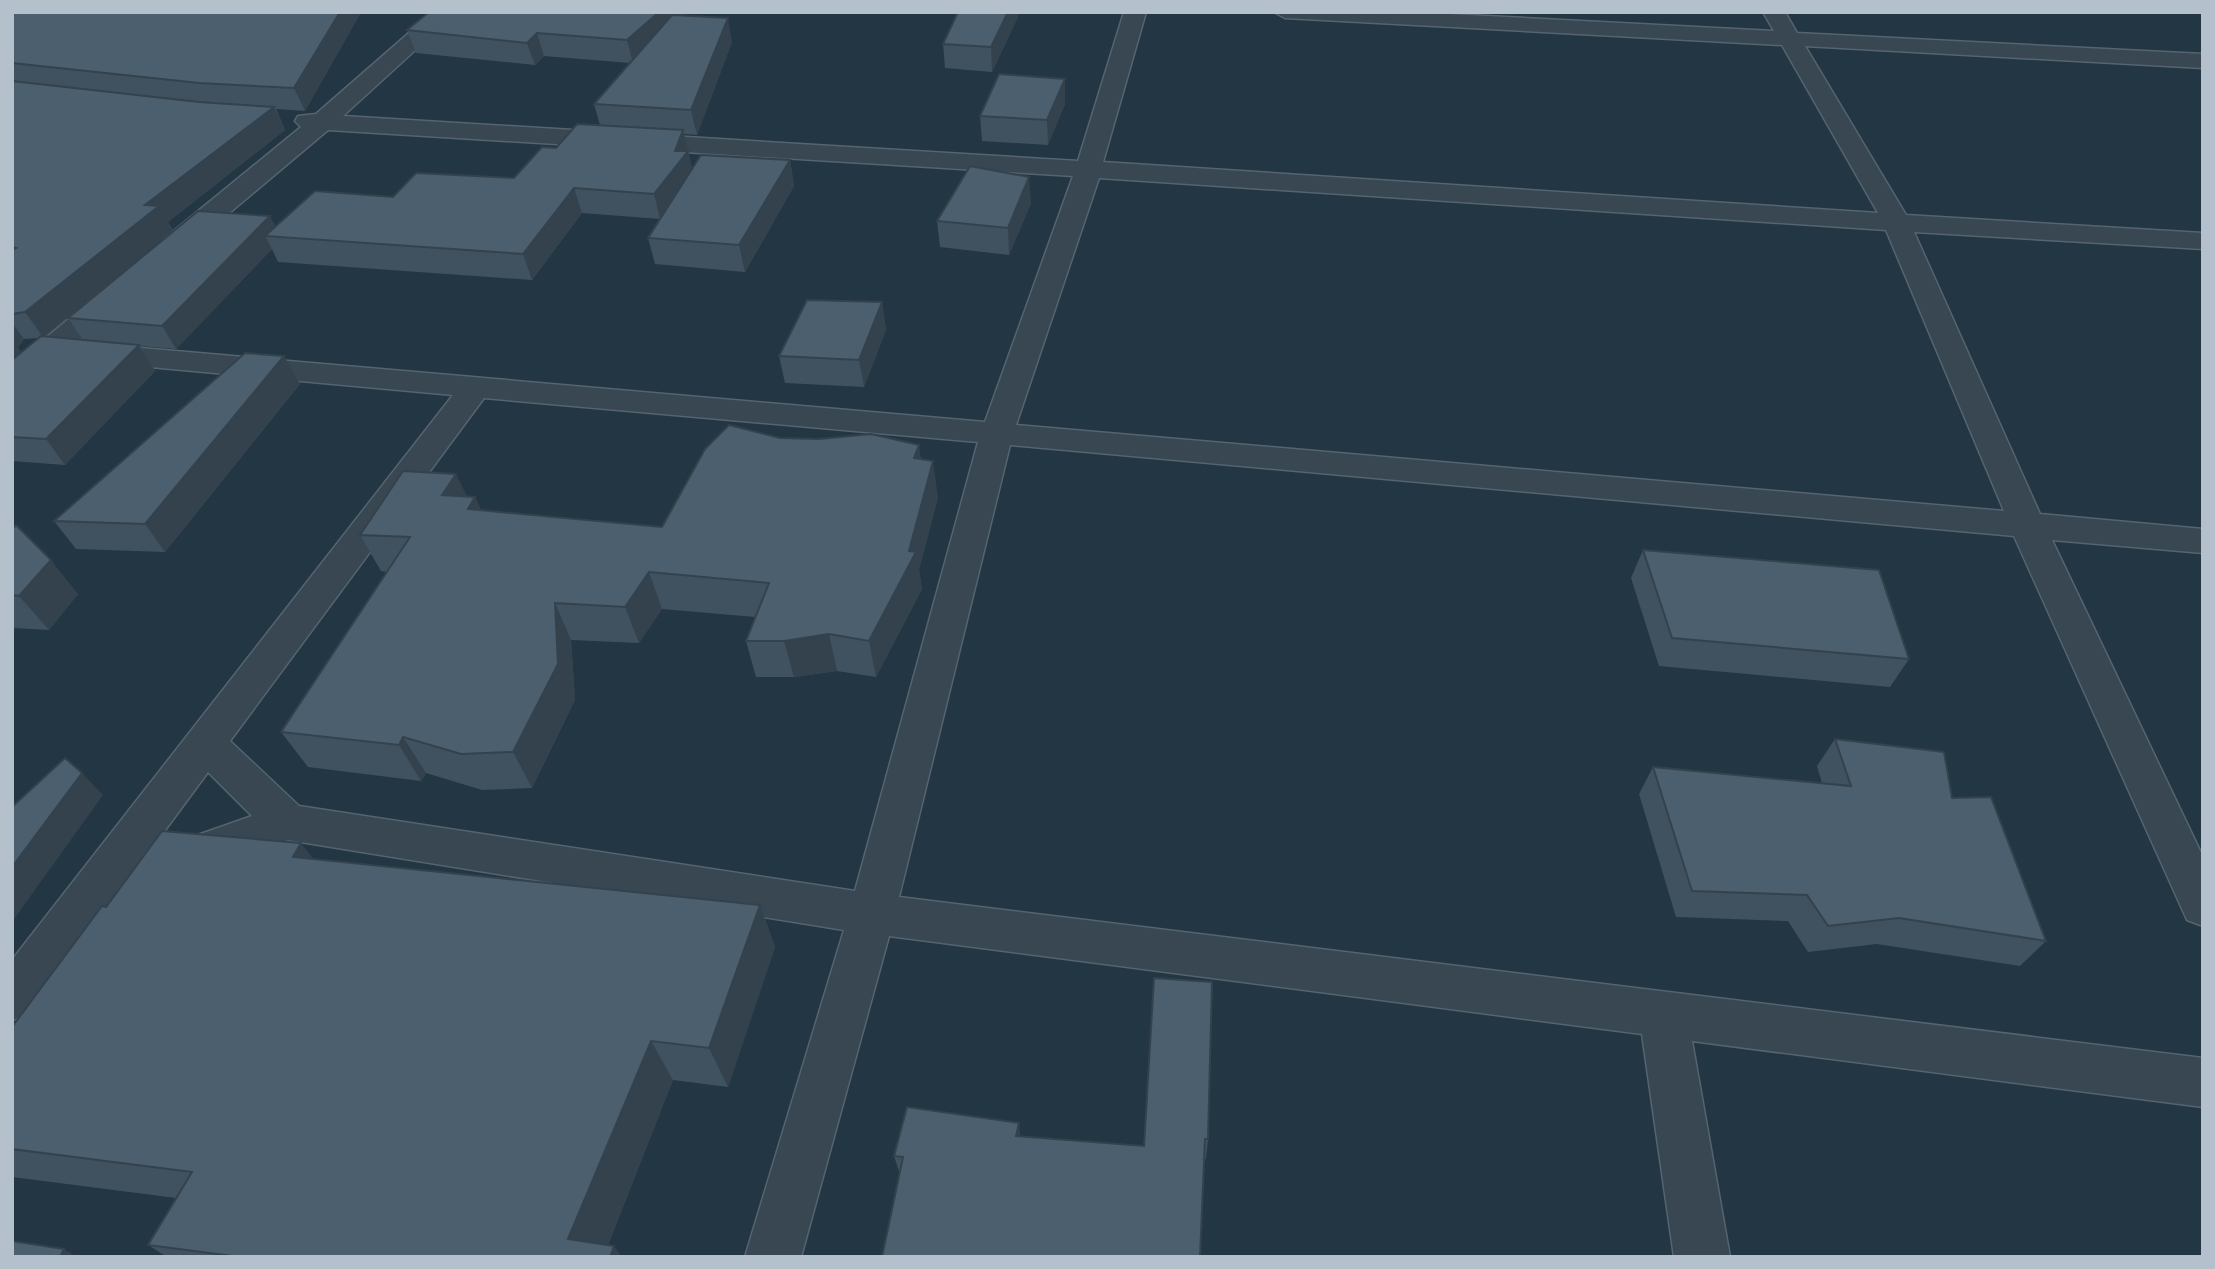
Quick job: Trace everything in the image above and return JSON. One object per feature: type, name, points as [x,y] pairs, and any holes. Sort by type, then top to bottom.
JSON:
[{"type":"street","points":[[12,382],[322,122],[446,12]]},
{"type":"street","points":[[773,1257],[872,914],[997,433],[1088,171],[1135,12]]},
{"type":"street","points":[[1285,12],[1781,27],[2203,61]]},
{"type":"street","points":[[1781,27],[1897,223],[2027,525],[2203,906]]},
{"type":"street","points":[[280,120],[699,143],[1088,171],[2203,241]]},
{"type":"street","points":[[12,346],[2203,541]]},
{"type":"street","points":[[12,998],[476,387]]},
{"type":"street","points":[[205,743],[287,822]]},
{"type":"street","points":[[95,890],[287,822],[872,914],[2203,1083]]},
{"type":"street","points":[[1663,1014],[1702,1257]]},
{"type":"building","points":[[12,12],[340,12],[294,88],[199,83],[12,63]]},
{"type":"building","points":[[429,12],[659,12],[627,40],[537,33],[527,43],[407,30]]},
{"type":"building","points":[[958,12],[1008,12],[991,47],[943,44]]},
{"type":"building","points":[[672,15],[728,18],[691,110],[594,104]]},
{"type":"building","points":[[999,74],[1065,79],[1047,120],[980,116]]},
{"type":"building","points":[[12,81],[199,102],[274,107],[145,205],[159,206],[25,312],[12,314],[12,250],[16,248],[12,247]]},
{"type":"building","points":[[577,124],[683,130],[675,151],[688,151],[654,194],[574,188],[523,254],[265,236],[315,191],[393,197],[416,173],[514,178],[542,147],[556,148]]},
{"type":"building","points":[[701,155],[790,160],[739,245],[648,238]]},
{"type":"building","points":[[970,166],[1029,177],[1008,228],[937,221]]},
{"type":"building","points":[[198,211],[270,216],[162,326],[68,318]]},
{"type":"building","points":[[807,300],[882,302],[859,360],[779,356]]},
{"type":"building","points":[[41,336],[139,345],[46,439],[12,437],[12,360]]},
{"type":"building","points":[[245,353],[284,356],[145,524],[54,521]]},
{"type":"building","points":[[729,425],[780,438],[819,439],[871,434],[919,445],[914,458],[933,461],[909,551],[916,552],[869,641],[829,634],[784,641],[746,641],[769,583],[649,572],[625,607],[555,603],[558,664],[513,752],[461,754],[403,737],[399,745],[281,732],[410,537],[360,535],[403,471],[456,474],[442,495],[475,497],[468,509],[662,527],[705,449]]},
{"type":"building","points":[[16,525],[51,560],[19,596],[12,595],[12,529]]},
{"type":"building","points":[[1643,550],[1879,570],[1909,659],[1672,638]]},
{"type":"building","points":[[1835,739],[1944,752],[1952,798],[1991,797],[2046,941],[1899,918],[1828,926],[1807,895],[1692,891],[1653,767],[1851,786]]},
{"type":"building","points":[[65,758],[82,773],[12,867],[12,807]]},
{"type":"building","points":[[162,831],[301,843],[293,857],[760,905],[709,1048],[651,1041],[568,1239],[614,1246],[610,1257],[240,1257],[148,1245],[192,1172],[12,1149],[12,1027]]},
{"type":"building","points":[[1154,978],[1212,982],[1208,1139],[1205,1139],[1200,1257],[882,1257],[903,1157],[894,1156],[907,1107],[1019,1123],[1016,1136],[1144,1146]]},
{"type":"building","points":[[12,1241],[64,1249],[60,1257],[12,1257]]}]
